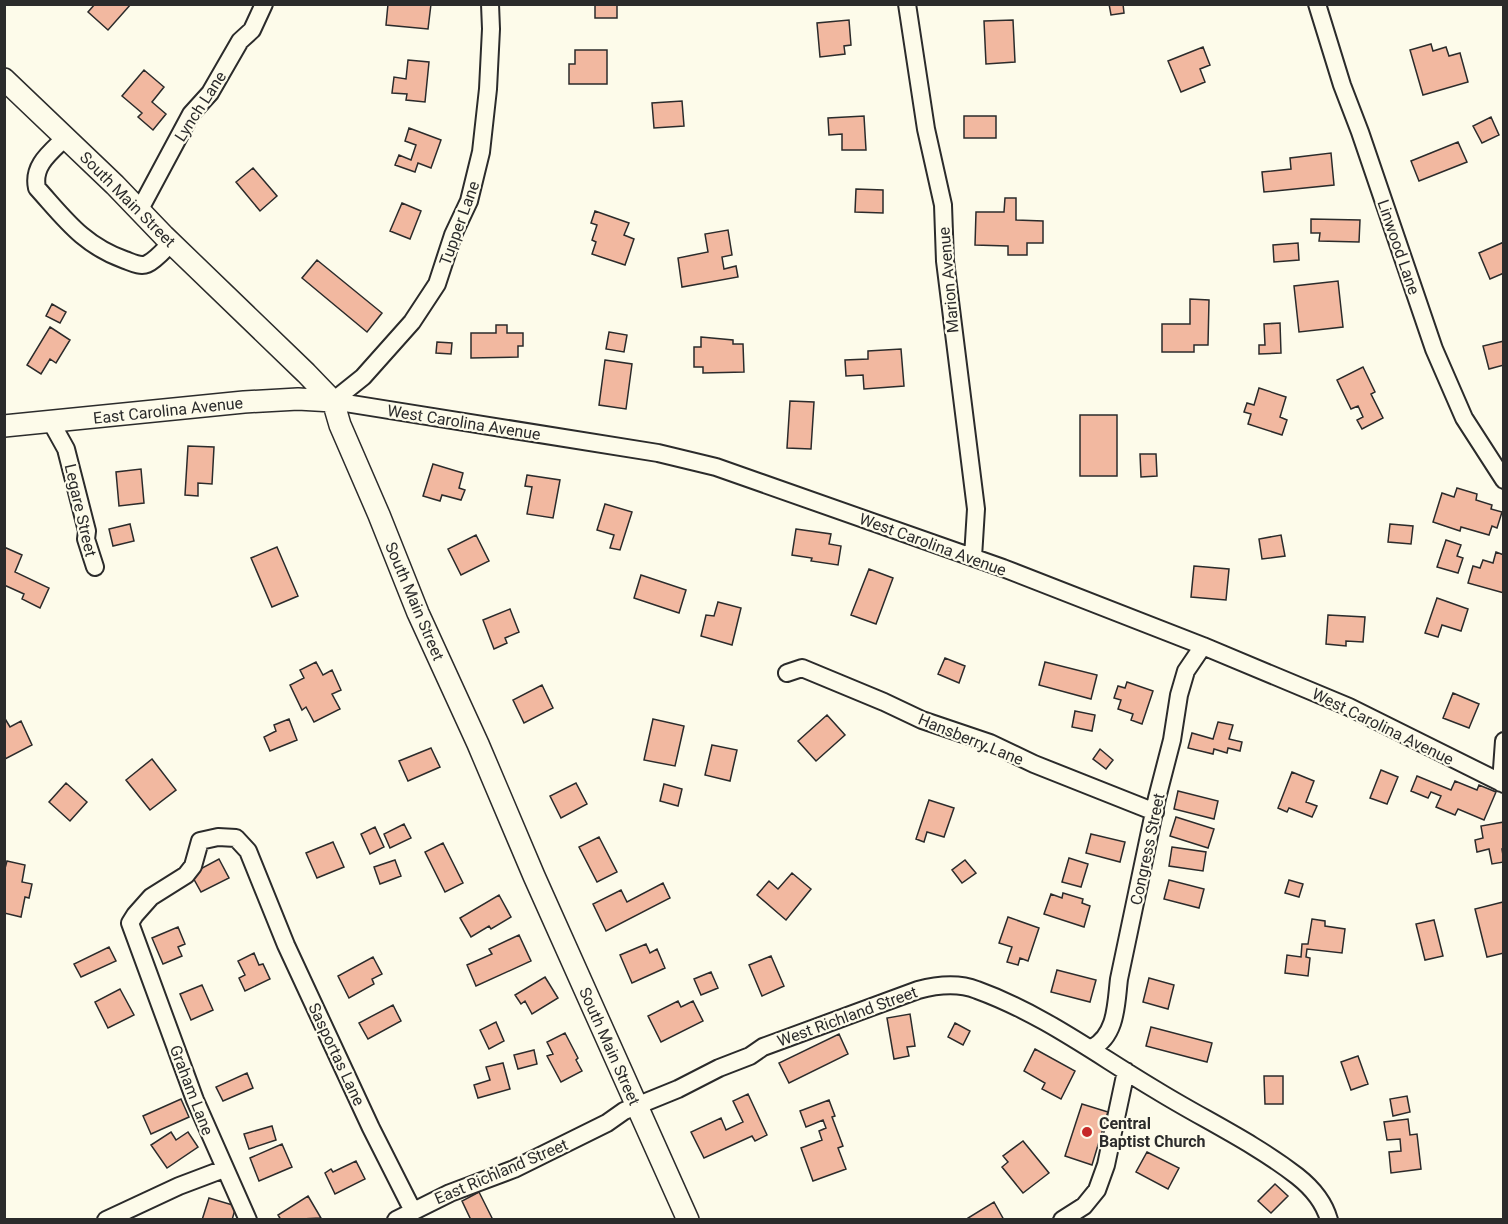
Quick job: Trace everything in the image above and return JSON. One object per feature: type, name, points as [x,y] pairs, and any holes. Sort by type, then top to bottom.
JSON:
[{"type":"main road","name":"South Main Street","points":[[4,79],[66,137],[333,401],[340,425],[380,514],[418,613],[688,1220]]},
{"type":"main road","name":"East Carolina Avenue","points":[[4,426],[244,402],[298,399],[333,401]]},
{"type":"street","name":"Lynch Lane","points":[[139,211],[191,114],[210,93],[240,41],[252,30],[264,4]]},
{"type":"street","name":"Tupper Lane","points":[[333,401],[363,377],[412,322],[437,284],[453,235],[469,201],[481,152],[488,89],[490,4]]},
{"type":"street","name":"Marion Avenue","points":[[907,4],[926,129],[943,205],[945,261],[976,508],[973,557]]},
{"type":"street","name":"Linwood Lane","points":[[1317,4],[1342,86],[1360,132],[1434,349],[1464,418],[1503,480]]},
{"type":"street","points":[[66,137],[45,159],[36,172],[35,178],[37,188],[81,237],[109,254],[145,265],[155,259],[171,243]]},
{"type":"street","name":"West Carolina Avenue","points":[[333,401],[658,453],[716,467],[973,557],[1203,646],[1349,707],[1502,783]]},
{"type":"street","name":"Legare Street","points":[[51,422],[66,449],[94,567]]},
{"type":"street","name":"Congress Street","points":[[1092,1048],[1103,1043],[1117,1004],[1119,978],[1172,740],[1182,682],[1191,662],[1203,646]]},
{"type":"street","name":"Hansberry Lane","points":[[787,673],[802,668],[922,720],[990,744],[1155,812]]},
{"type":"street","points":[[1502,783],[1503,741]]},
{"type":"street","name":"Sasportas Lane","points":[[143,958],[130,923],[135,915],[151,897],[186,875],[193,866],[200,841],[218,837],[236,838],[248,851],[286,945],[412,1211]]},
{"type":"street","name":"Graham Lane","points":[[143,958],[195,1100],[248,1220]]},
{"type":"street","name":"West Richland Street","points":[[637,1106],[780,1040],[932,987],[962,986],[1041,1018],[1157,1090],[1247,1142],[1313,1190],[1327,1211],[1329,1220]]},
{"type":"street","points":[[1062,1220],[1084,1206],[1097,1190],[1106,1165],[1126,1071]]},
{"type":"street","name":"East Richland Street","points":[[396,1220],[473,1183],[514,1169],[637,1106]]},
{"type":"street","points":[[106,1220],[179,1186],[224,1169]]},
{"type":"building","points":[[95,4],[131,4],[108,30],[88,12]]},
{"type":"building","points":[[388,4],[431,4],[428,29],[386,25]]},
{"type":"building","points":[[595,4],[617,4],[617,18],[595,18]]},
{"type":"building","points":[[1109,4],[1123,4],[1124,13],[1111,15]]},
{"type":"building","points":[[849,20],[851,45],[844,46],[845,54],[820,57],[817,23]]},
{"type":"building","points":[[1013,20],[1015,62],[986,64],[984,21]]},
{"type":"building","points":[[1431,44],[1433,51],[1446,47],[1449,56],[1460,53],[1468,82],[1423,95],[1410,50]]},
{"type":"building","points":[[1203,47],[1210,65],[1200,69],[1205,82],[1181,92],[1168,61]]},
{"type":"building","points":[[575,50],[607,50],[607,84],[569,84],[569,64],[575,64]]},
{"type":"building","points":[[408,60],[429,62],[425,102],[406,100],[407,94],[392,93],[394,77],[406,79]]},
{"type":"building","points":[[144,70],[164,87],[152,102],[166,114],[153,130],[138,117],[142,113],[122,96]]},
{"type":"building","points":[[682,101],[684,126],[654,128],[652,103]]},
{"type":"building","points":[[864,116],[866,150],[842,150],[842,134],[829,135],[828,118]]},
{"type":"building","points":[[964,116],[996,116],[996,138],[964,138]]},
{"type":"building","points":[[1491,117],[1499,135],[1482,143],[1473,126]]},
{"type":"building","points":[[409,128],[441,140],[431,168],[418,163],[415,172],[395,165],[399,155],[411,160],[416,145],[405,141]]},
{"type":"building","points":[[1458,142],[1467,162],[1419,181],[1411,161]]},
{"type":"building","points":[[1331,153],[1334,185],[1264,192],[1262,172],[1291,169],[1290,158]]},
{"type":"building","points":[[253,168],[277,196],[260,211],[236,182]]},
{"type":"building","points":[[856,189],[883,190],[883,213],[855,212]]},
{"type":"building","points":[[1005,198],[1016,198],[1016,220],[1043,221],[1043,243],[1027,243],[1027,255],[1008,255],[1008,246],[975,245],[976,212],[1004,212]]},
{"type":"building","points":[[402,203],[421,211],[410,239],[390,231]]},
{"type":"building","points":[[595,211],[629,223],[624,235],[634,239],[625,265],[592,254],[596,242],[592,240],[597,225],[591,223]]},
{"type":"building","points":[[1311,219],[1360,220],[1359,242],[1319,241],[1320,233],[1311,233]]},
{"type":"building","points":[[728,230],[732,255],[722,257],[724,269],[736,266],[738,277],[682,287],[678,258],[708,252],[705,234]]},
{"type":"building","points":[[1504,242],[1504,273],[1490,279],[1479,253]]},
{"type":"building","points":[[1298,243],[1299,260],[1274,262],[1273,245]]},
{"type":"building","points":[[317,260],[382,313],[367,332],[302,278]]},
{"type":"building","points":[[1338,281],[1343,327],[1299,332],[1294,286]]},
{"type":"building","points":[[1190,299],[1209,300],[1208,345],[1194,345],[1194,352],[1162,352],[1162,324],[1190,324]]},
{"type":"building","points":[[52,304],[66,312],[60,323],[46,316]]},
{"type":"building","points":[[1280,323],[1281,353],[1259,354],[1259,345],[1265,345],[1264,324]]},
{"type":"building","points":[[496,325],[507,325],[507,333],[523,333],[523,346],[518,346],[518,357],[471,358],[471,333],[496,333]]},
{"type":"building","points":[[50,327],[70,340],[56,363],[50,359],[41,374],[27,365]]},
{"type":"building","points":[[609,332],[627,335],[624,352],[606,349]]},
{"type":"building","points":[[701,337],[733,340],[733,344],[743,344],[744,372],[703,373],[703,367],[694,367],[694,347],[701,347]]},
{"type":"building","points":[[1504,341],[1504,365],[1489,369],[1483,346]]},
{"type":"building","points":[[437,342],[452,343],[451,354],[436,353]]},
{"type":"building","points":[[901,349],[904,386],[864,389],[863,375],[846,376],[845,360],[868,359],[868,351]]},
{"type":"building","points":[[605,360],[632,364],[626,409],[599,405]]},
{"type":"building","points":[[1363,367],[1375,392],[1371,394],[1383,418],[1362,429],[1357,420],[1363,417],[1358,406],[1351,409],[1337,380]]},
{"type":"building","points":[[1259,388],[1286,397],[1280,417],[1287,420],[1282,435],[1248,424],[1251,414],[1244,412],[1247,403],[1254,405]]},
{"type":"building","points":[[790,401],[814,402],[811,449],[787,448]]},
{"type":"building","points":[[1080,415],[1117,415],[1117,476],[1080,476]]},
{"type":"building","points":[[188,446],[214,447],[212,484],[198,483],[198,496],[185,495]]},
{"type":"building","points":[[1140,454],[1156,454],[1157,476],[1141,477]]},
{"type":"building","points":[[433,464],[463,473],[459,488],[465,490],[461,500],[442,495],[440,501],[423,496]]},
{"type":"building","points":[[141,469],[144,503],[119,506],[116,472]]},
{"type":"building","points":[[527,475],[560,480],[553,518],[527,514],[532,487],[525,486]]},
{"type":"building","points":[[1457,488],[1477,494],[1476,500],[1492,505],[1491,509],[1502,512],[1497,528],[1492,526],[1489,535],[1461,527],[1460,531],[1433,522],[1442,493],[1454,497]]},
{"type":"building","points":[[605,504],[632,512],[620,550],[610,548],[614,535],[597,530]]},
{"type":"building","points":[[130,524],[134,541],[113,546],[109,529]]},
{"type":"building","points":[[1390,524],[1413,526],[1411,544],[1388,542]]},
{"type":"building","points":[[796,529],[831,534],[829,544],[841,546],[838,565],[811,561],[812,558],[792,555]]},
{"type":"building","points":[[476,535],[489,561],[461,575],[448,549]]},
{"type":"building","points":[[1281,535],[1285,556],[1262,559],[1259,539]]},
{"type":"building","points":[[1446,540],[1461,545],[1457,556],[1463,558],[1458,573],[1437,567]]},
{"type":"building","points":[[4,547],[22,555],[15,572],[49,588],[40,608],[22,599],[24,594],[4,585]]},
{"type":"building","points":[[277,547],[298,596],[272,607],[251,558]]},
{"type":"building","points":[[1496,552],[1504,555],[1504,593],[1468,583],[1473,566],[1480,568],[1483,560],[1493,563]]},
{"type":"building","points":[[1194,566],[1229,569],[1226,600],[1191,597]]},
{"type":"building","points":[[869,569],[893,578],[876,624],[851,615]]},
{"type":"building","points":[[641,575],[686,590],[679,613],[634,598]]},
{"type":"building","points":[[1437,598],[1468,609],[1461,631],[1442,625],[1438,637],[1425,633]]},
{"type":"building","points":[[718,602],[741,608],[732,645],[701,636],[706,615],[714,616]]},
{"type":"building","points":[[510,609],[519,632],[505,638],[507,643],[494,649],[483,620]]},
{"type":"building","points":[[1328,615],[1365,617],[1363,642],[1346,641],[1346,646],[1326,644]]},
{"type":"building","points":[[945,658],[965,666],[959,683],[938,674]]},
{"type":"building","points":[[316,662],[323,675],[332,670],[341,690],[332,694],[340,709],[314,722],[306,707],[302,710],[290,685],[304,678],[300,670]]},
{"type":"building","points":[[1045,662],[1097,675],[1091,699],[1039,685]]},
{"type":"building","points":[[1127,682],[1153,691],[1142,724],[1131,720],[1133,714],[1118,709],[1121,700],[1114,698],[1118,686],[1125,688]]},
{"type":"building","points":[[542,685],[553,708],[524,723],[513,700]]},
{"type":"building","points":[[1453,693],[1479,704],[1469,728],[1443,718]]},
{"type":"building","points":[[1075,711],[1095,715],[1092,731],[1072,727]]},
{"type":"building","points":[[827,715],[845,735],[816,761],[798,741]]},
{"type":"building","points":[[4,717],[10,727],[21,721],[32,745],[5,759]]},
{"type":"building","points":[[289,719],[297,740],[270,751],[264,737],[276,731],[274,725]]},
{"type":"building","points":[[653,719],[684,726],[675,766],[644,760]]},
{"type":"building","points":[[1218,722],[1233,725],[1229,739],[1242,742],[1240,751],[1228,748],[1227,753],[1214,749],[1213,754],[1188,748],[1192,733],[1213,739]]},
{"type":"building","points":[[712,745],[737,750],[730,781],[705,775]]},
{"type":"building","points":[[431,748],[440,767],[408,781],[399,761]]},
{"type":"building","points":[[1100,749],[1113,760],[1106,769],[1093,759]]},
{"type":"building","points":[[152,759],[176,790],[150,810],[126,780]]},
{"type":"building","points":[[1381,770],[1398,777],[1387,804],[1370,798]]},
{"type":"building","points":[[1292,772],[1314,781],[1306,802],[1317,806],[1312,817],[1289,808],[1287,812],[1278,808]]},
{"type":"building","points":[[1417,776],[1451,790],[1455,781],[1477,790],[1479,785],[1496,792],[1484,820],[1458,809],[1455,815],[1436,807],[1441,796],[1431,792],[1428,798],[1411,791]]},
{"type":"building","points":[[66,783],[87,802],[70,821],[49,802]]},
{"type":"building","points":[[576,783],[587,804],[561,818],[550,796]]},
{"type":"building","points":[[664,784],[682,789],[678,806],[660,801]]},
{"type":"building","points":[[1178,791],[1218,801],[1214,819],[1174,809]]},
{"type":"building","points":[[929,800],[954,808],[944,837],[927,832],[924,842],[916,839]]},
{"type":"building","points":[[1176,817],[1214,829],[1208,848],[1170,836]]},
{"type":"building","points":[[1504,822],[1504,849],[1502,849],[1504,862],[1492,864],[1489,849],[1477,852],[1475,840],[1483,838],[1481,826]]},
{"type":"building","points":[[404,824],[411,838],[390,848],[384,834]]},
{"type":"building","points":[[375,827],[384,847],[370,854],[361,834]]},
{"type":"building","points":[[1091,834],[1125,842],[1120,862],[1086,853]]},
{"type":"building","points":[[599,837],[617,872],[597,882],[579,847]]},
{"type":"building","points":[[333,842],[344,867],[317,878],[306,853]]},
{"type":"building","points":[[443,843],[463,883],[445,892],[425,852]]},
{"type":"building","points":[[1172,847],[1206,852],[1203,871],[1169,866]]},
{"type":"building","points":[[1069,858],[1088,864],[1081,887],[1062,882]]},
{"type":"building","points":[[219,859],[229,878],[201,892],[191,874]]},
{"type":"building","points":[[395,860],[401,876],[380,884],[374,867]]},
{"type":"building","points":[[965,860],[976,873],[962,883],[952,870]]},
{"type":"building","points":[[7,861],[25,865],[22,882],[32,884],[29,898],[25,897],[21,917],[4,913],[4,872]]},
{"type":"building","points":[[792,873],[811,889],[786,920],[757,895],[769,881],[778,889]]},
{"type":"building","points":[[1169,880],[1204,889],[1199,908],[1164,899]]},
{"type":"building","points":[[1289,880],[1303,884],[1299,897],[1285,893]]},
{"type":"building","points":[[663,883],[670,898],[606,931],[593,904],[621,890],[627,902]]},
{"type":"building","points":[[1063,893],[1083,899],[1082,903],[1090,906],[1084,927],[1044,914],[1051,894],[1062,898]]},
{"type":"building","points":[[499,895],[511,917],[471,937],[460,918]]},
{"type":"building","points":[[1503,902],[1504,953],[1487,957],[1475,909]]},
{"type":"building","points":[[1008,917],[1039,928],[1028,961],[1020,958],[1018,965],[1007,962],[1012,947],[999,943]]},
{"type":"building","points":[[1312,919],[1325,921],[1325,926],[1345,929],[1342,953],[1307,949],[1306,957],[1310,958],[1308,976],[1285,973],[1287,955],[1301,957],[1302,944],[1308,944]]},
{"type":"building","points":[[1434,920],[1443,956],[1425,960],[1416,924]]},
{"type":"building","points":[[178,927],[185,944],[178,947],[182,956],[163,964],[152,938]]},
{"type":"building","points":[[519,935],[531,961],[476,986],[467,965],[492,954],[489,949]]},
{"type":"building","points":[[646,944],[650,953],[657,949],[665,968],[632,983],[620,955]]},
{"type":"building","points":[[109,947],[116,961],[81,977],[74,964]]},
{"type":"building","points":[[254,953],[259,965],[263,964],[270,979],[245,991],[239,978],[245,975],[238,961]]},
{"type":"building","points":[[771,956],[784,986],[762,996],[749,965]]},
{"type":"building","points":[[373,957],[382,974],[372,979],[374,984],[349,998],[338,976]]},
{"type":"building","points":[[1057,970],[1096,980],[1090,1002],[1051,992]]},
{"type":"building","points":[[711,972],[718,988],[701,995],[694,979]]},
{"type":"building","points":[[545,977],[558,998],[532,1014],[525,1001],[521,1004],[515,995]]},
{"type":"building","points":[[1149,978],[1174,985],[1168,1009],[1143,1002]]},
{"type":"building","points":[[202,985],[213,1010],[191,1020],[180,994]]},
{"type":"building","points":[[120,989],[134,1015],[108,1028],[95,1002]]},
{"type":"building","points":[[678,1001],[681,1007],[693,1001],[703,1021],[661,1042],[648,1016]]},
{"type":"building","points":[[393,1005],[401,1021],[368,1039],[359,1023]]},
{"type":"building","points":[[910,1014],[915,1046],[907,1047],[909,1056],[894,1059],[887,1018]]},
{"type":"building","points":[[496,1022],[504,1041],[489,1049],[480,1030]]},
{"type":"building","points":[[955,1023],[970,1031],[963,1045],[948,1037]]},
{"type":"building","points":[[1151,1027],[1212,1043],[1207,1062],[1146,1046]]},
{"type":"building","points":[[565,1033],[582,1071],[561,1082],[547,1056],[553,1054],[547,1042]]},
{"type":"building","points":[[839,1034],[848,1054],[789,1083],[779,1063]]},
{"type":"building","points":[[1035,1049],[1075,1071],[1061,1099],[1042,1089],[1045,1083],[1024,1071]]},
{"type":"building","points":[[534,1050],[537,1064],[518,1069],[514,1055]]},
{"type":"building","points":[[1358,1056],[1368,1084],[1351,1090],[1341,1062]]},
{"type":"building","points":[[503,1063],[510,1089],[478,1098],[474,1085],[490,1080],[486,1067]]},
{"type":"building","points":[[247,1073],[253,1088],[223,1101],[216,1087]]},
{"type":"building","points":[[1264,1076],[1283,1076],[1283,1104],[1265,1104]]},
{"type":"building","points":[[748,1094],[767,1135],[755,1141],[752,1136],[704,1158],[691,1132],[721,1118],[726,1130],[743,1122],[733,1101]]},
{"type":"building","points":[[1407,1096],[1410,1112],[1393,1116],[1390,1099]]},
{"type":"building","points":[[181,1099],[189,1117],[151,1134],[143,1116]]},
{"type":"building","points":[[829,1100],[835,1116],[832,1117],[843,1146],[838,1148],[846,1169],[813,1181],[801,1148],[822,1140],[819,1131],[826,1128],[823,1120],[806,1127],[800,1111]]},
{"type":"building","points":[[1082,1104],[1108,1112],[1092,1165],[1065,1156]]},
{"type":"building","points":[[1408,1119],[1410,1135],[1417,1134],[1421,1169],[1391,1173],[1389,1152],[1401,1151],[1400,1139],[1387,1140],[1384,1122]]},
{"type":"building","points":[[272,1126],[276,1140],[249,1149],[244,1134]]},
{"type":"building","points":[[171,1132],[176,1140],[188,1132],[198,1147],[167,1168],[151,1145]]},
{"type":"building","points":[[1023,1141],[1049,1173],[1023,1193],[1002,1167],[1008,1162],[1003,1156]]},
{"type":"building","points":[[282,1144],[292,1167],[259,1181],[250,1158]]},
{"type":"building","points":[[1147,1152],[1179,1168],[1168,1189],[1136,1172]]},
{"type":"building","points":[[356,1161],[365,1179],[335,1194],[325,1173],[331,1169],[333,1172]]},
{"type":"building","points":[[1275,1184],[1288,1196],[1271,1213],[1258,1201]]},
{"type":"building","points":[[479,1192],[493,1220],[471,1220],[462,1201]]},
{"type":"building","points":[[308,1196],[321,1218],[281,1220],[278,1215]]},
{"type":"building","points":[[209,1198],[236,1206],[232,1220],[202,1220]]},
{"type":"building","points":[[994,1202],[1004,1220],[969,1220],[968,1218]]},
{"type":"place","name":"Central Baptist Church","points":[[1087,1132]]}]
